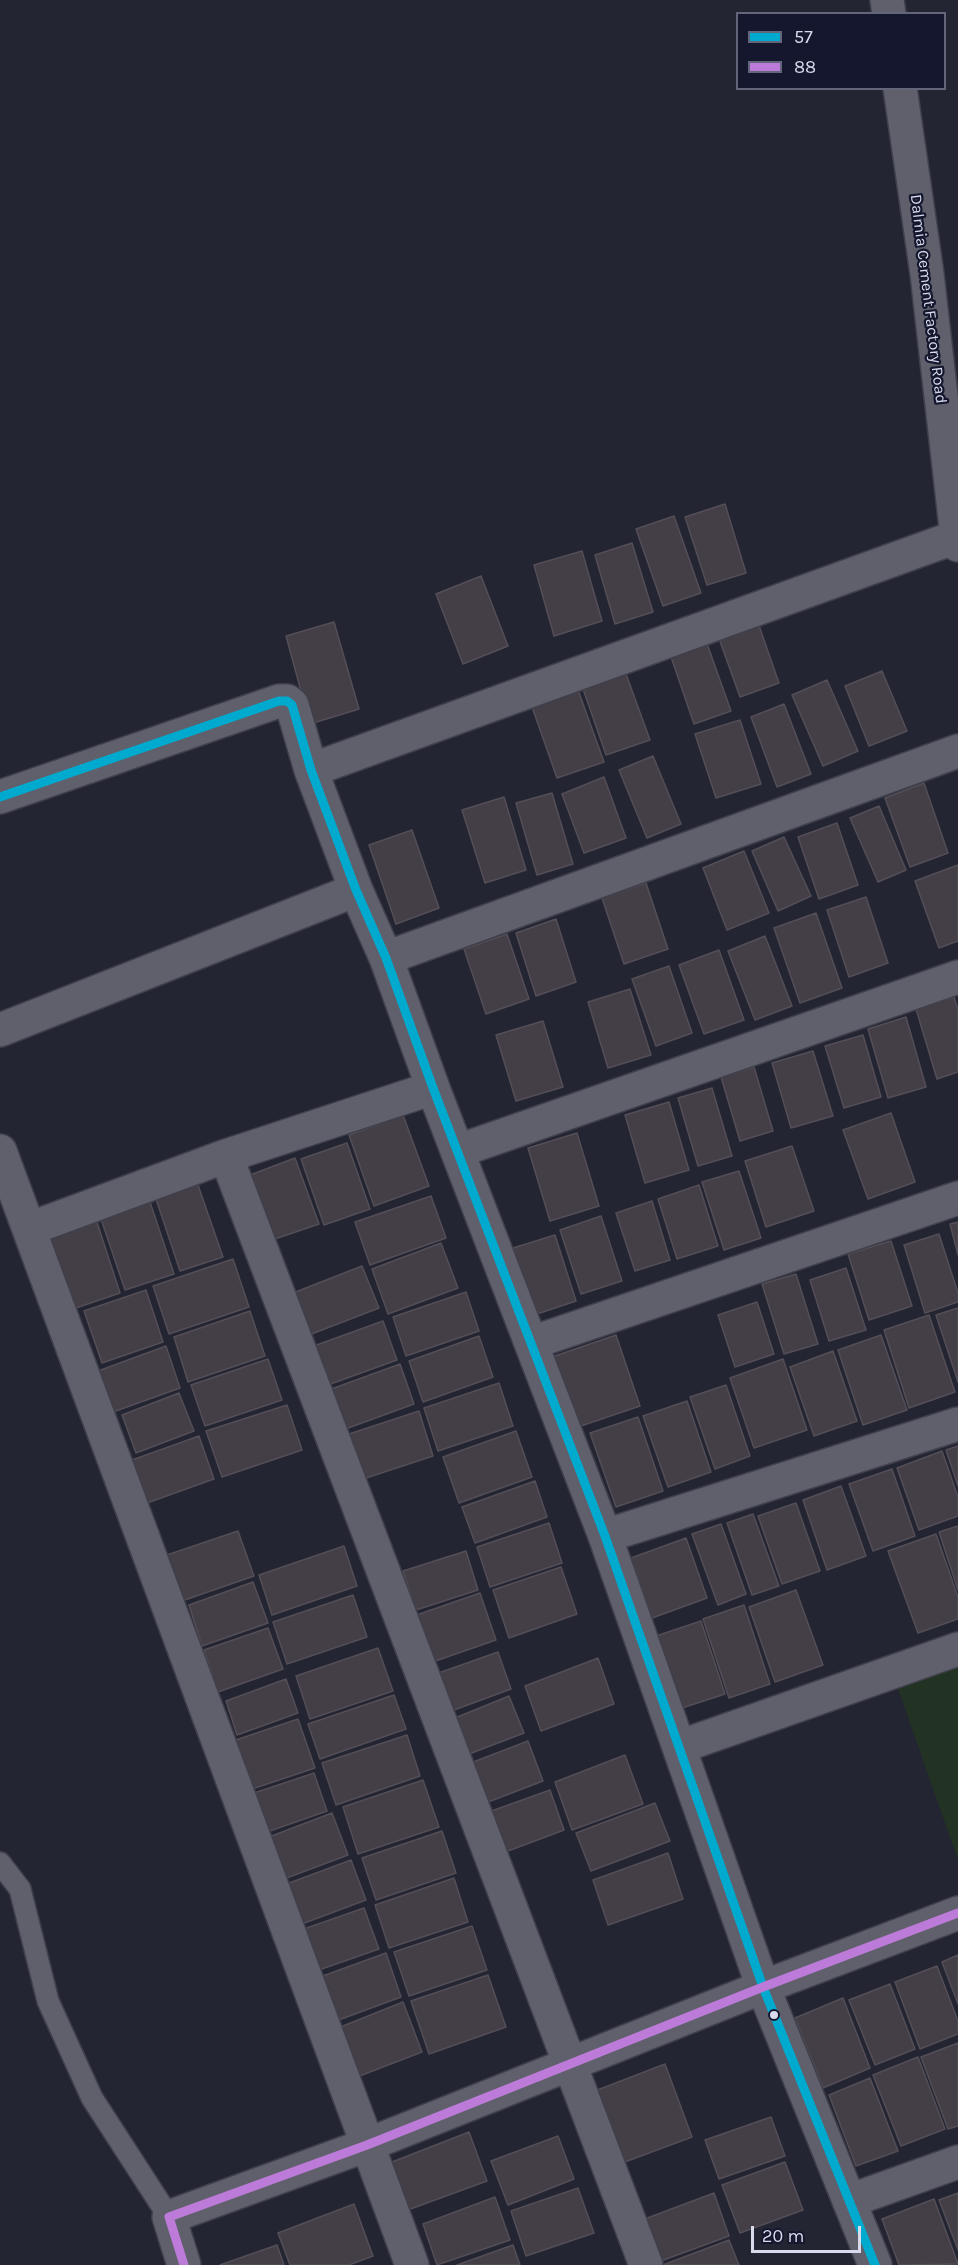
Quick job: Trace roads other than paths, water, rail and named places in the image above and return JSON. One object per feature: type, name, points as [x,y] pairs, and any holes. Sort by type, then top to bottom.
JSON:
[{"type":"street","name":"Dalmia Cement Factory Road","points":[[900,90],[927,274],[957,541]]},
{"type":"street","points":[[312,770],[957,541]]},
{"type":"street","points":[[0,797],[279,701],[287,701],[292,705],[312,770],[356,890],[386,958],[433,1088],[605,1536],[763,1987],[875,2265]]},
{"type":"street","points":[[386,958],[958,751]]},
{"type":"street","points":[[0,1030],[356,890]]},
{"type":"street","points":[[458,1151],[958,977]]},
{"type":"street","points":[[28,1229],[225,1156],[433,1088]]},
{"type":"street","points":[[0,1151],[411,2265]]},
{"type":"street","points":[[225,1156],[646,2265]]},
{"type":"street","points":[[531,1343],[958,1198]]},
{"type":"street","points":[[605,1536],[958,1424]]},
{"type":"street","points":[[680,1747],[958,1649]]},
{"type":"street","points":[[184,2265],[169,2217],[367,2145],[763,1987],[958,1913]]},
{"type":"street","points":[[849,2201],[958,2162]]},
{"type":"lane","points":[[0,1863],[20,1889],[48,2001],[92,2097],[169,2217]]}]
